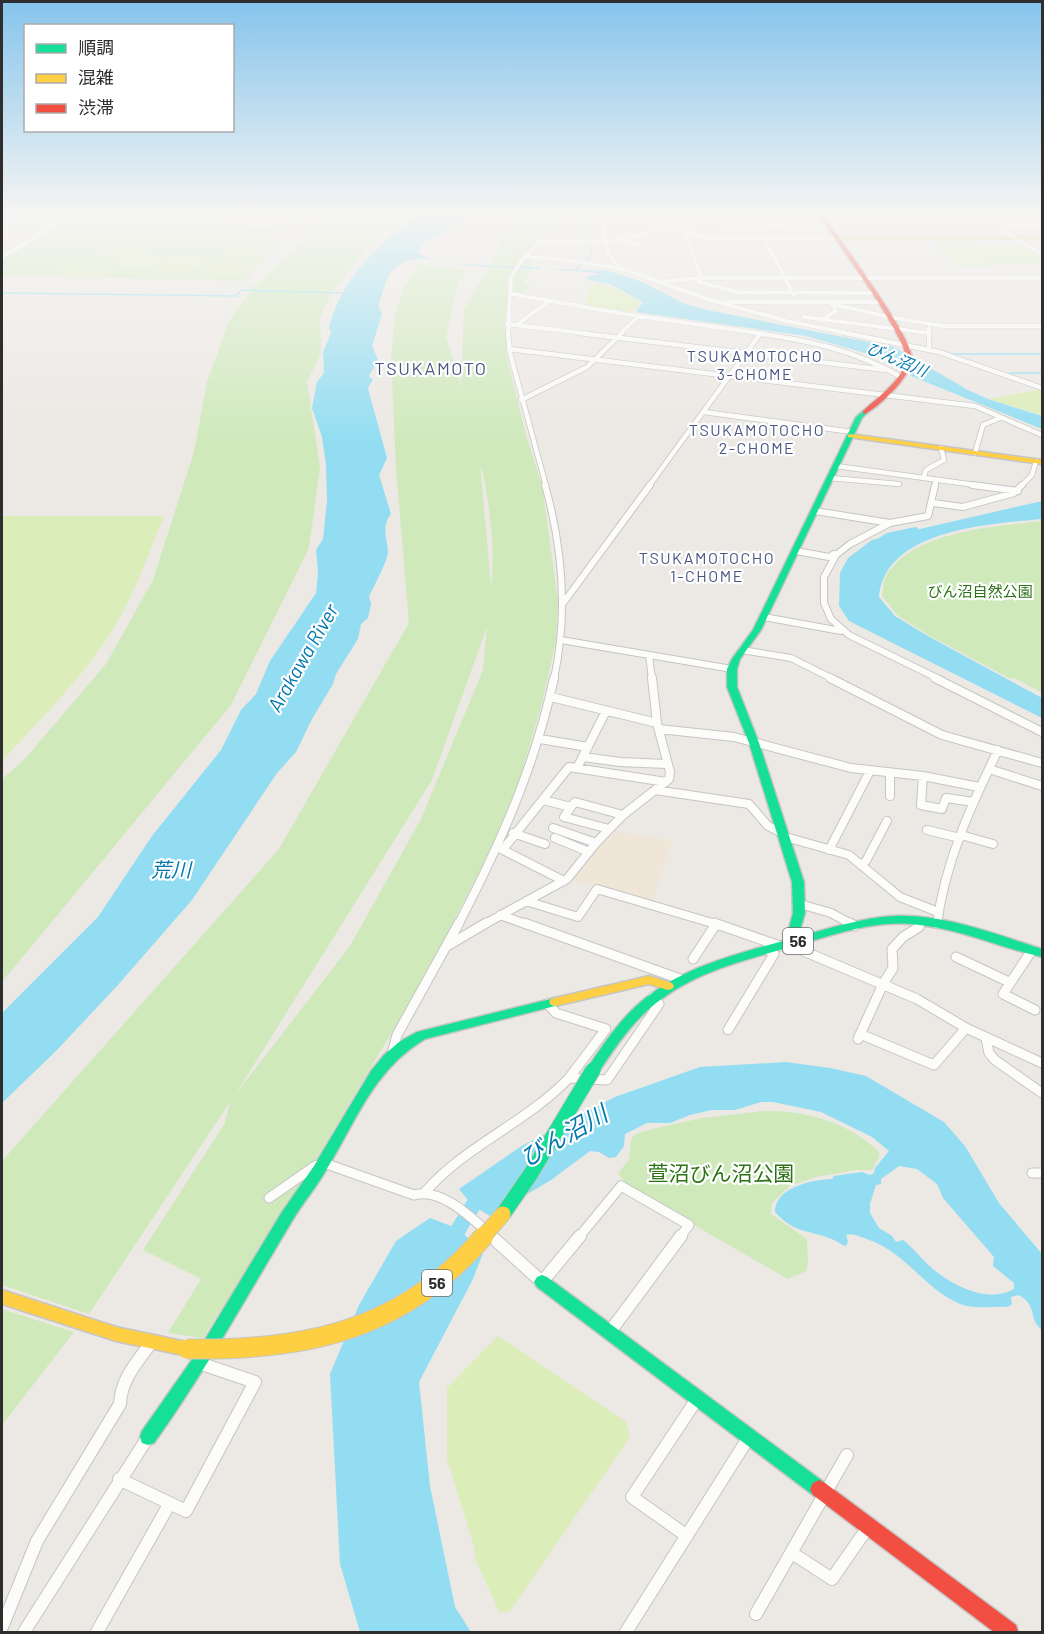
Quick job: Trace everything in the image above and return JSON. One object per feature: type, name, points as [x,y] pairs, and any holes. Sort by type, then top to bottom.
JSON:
[{"type":"street","points":[[24,1632],[119,1479],[167,1413],[220,1332],[286,1217],[324,1163],[366,1090],[391,1054],[396,1045],[397,1035],[501,848],[524,788],[540,739],[558,669],[564,602],[556,523],[509,349],[507,324],[512,290]]},
{"type":"street","points":[[686,290],[716,302],[787,321],[929,350],[1042,386]]},
{"type":"street","points":[[690,290],[721,302],[798,323],[906,347]]},
{"type":"street","points":[[730,290],[771,302]]},
{"type":"street","points":[[786,944],[796,929],[800,904],[798,882],[754,743],[732,687],[732,669],[764,617],[862,413],[885,395],[902,376],[909,361],[906,347],[871,290]]},
{"type":"street","points":[[736,292],[792,292],[876,297]]},
{"type":"street","points":[[792,292],[796,302]]},
{"type":"street","points":[[512,294],[548,302],[805,340],[878,363],[902,376]]},
{"type":"street","points":[[721,302],[831,303],[876,297]]},
{"type":"street","points":[[518,324],[548,302]]},
{"type":"street","points":[[831,303],[929,324],[1042,326]]},
{"type":"street","points":[[821,320],[836,311],[831,303]]},
{"type":"street","points":[[865,326],[862,322],[866,312]]},
{"type":"street","points":[[521,400],[587,367],[639,316]]},
{"type":"street","points":[[804,317],[929,333]]},
{"type":"street","points":[[507,324],[888,370]]},
{"type":"street","points":[[929,324],[929,350]]},
{"type":"street","points":[[564,602],[760,334]]},
{"type":"street","points":[[509,349],[975,406],[1042,435]]},
{"type":"street","points":[[704,412],[1039,462],[1032,475],[1018,491],[963,507],[933,503]]},
{"type":"street","points":[[975,453],[983,424],[1000,418]]},
{"type":"street","points":[[923,478],[926,470],[944,460],[941,448]]},
{"type":"street","points":[[836,466],[1018,491]]},
{"type":"street","points":[[830,478],[899,483]]},
{"type":"street","points":[[796,551],[829,557],[890,523],[928,516],[933,503],[936,480]]},
{"type":"street","points":[[867,488],[868,482]]},
{"type":"street","points":[[814,511],[890,523]]},
{"type":"street","points":[[836,554],[826,567],[822,601],[831,620],[846,632],[1042,732]]},
{"type":"street","points":[[764,617],[846,632]]},
{"type":"street","points":[[561,640],[732,669]]},
{"type":"street","points":[[742,650],[791,658],[942,735],[962,743],[998,750],[1042,764]]},
{"type":"street","points":[[448,946],[564,881],[609,829],[666,782],[670,772],[666,764],[658,726],[649,656]]},
{"type":"street","points":[[551,697],[658,726],[734,737],[850,768],[923,776],[979,787]]},
{"type":"street","points":[[577,768],[606,711]]},
{"type":"street","points":[[540,739],[588,747]]},
{"type":"street","points":[[655,790],[749,804],[756,809],[767,827],[782,835],[849,855],[900,897],[937,918],[961,837],[979,787],[998,750]]},
{"type":"street","points":[[583,757],[620,762],[666,764]]},
{"type":"street","points":[[501,848],[516,834],[569,768],[666,782]]},
{"type":"street","points":[[989,769],[1042,786]]},
{"type":"street","points":[[830,850],[870,771]]},
{"type":"street","points":[[890,773],[890,796]]},
{"type":"street","points":[[923,776],[921,805],[942,809],[946,798],[974,802]]},
{"type":"street","points":[[543,800],[571,807]]},
{"type":"street","points":[[609,829],[564,817],[575,802],[623,816]]},
{"type":"street","points":[[861,865],[866,861],[887,821]]},
{"type":"street","points":[[553,828],[596,843]]},
{"type":"street","points":[[506,830],[545,844]]},
{"type":"street","points":[[927,830],[993,843]]},
{"type":"street","points":[[555,838],[589,852]]},
{"type":"street","points":[[501,848],[564,881]]},
{"type":"street","points":[[526,901],[578,917],[597,889],[786,944],[883,984],[944,1013],[986,1038],[1042,1063]]},
{"type":"street","points":[[800,904],[831,913],[855,926]]},
{"type":"street","points":[[501,915],[681,980]]},
{"type":"street","name":"56","points":[[2,1297],[136,1339],[187,1350],[242,1353],[308,1344],[371,1323],[428,1291],[458,1266],[500,1218],[617,1033],[653,997],[668,986],[721,963],[767,949],[855,926],[886,921],[920,921],[937,918],[1037,951]]},
{"type":"street","points":[[920,921],[919,927],[903,937],[891,949],[893,968],[859,1036],[934,1065],[966,1028]]},
{"type":"street","points":[[693,959],[716,924]]},
{"type":"street","points":[[728,1030],[774,954],[767,949]]},
{"type":"street","points":[[1035,1010],[1004,996],[1009,982],[1037,951]]},
{"type":"street","points":[[956,957],[1009,982]]},
{"type":"street","points":[[391,1054],[403,1043],[422,1035],[637,982],[650,980],[668,986]]},
{"type":"street","points":[[569,1078],[607,1080],[659,1004],[653,997]]},
{"type":"street","points":[[269,1198],[315,1166],[324,1163],[414,1195],[425,1192],[446,1169],[553,1097],[606,1029],[556,1013],[548,1004]]},
{"type":"street","points":[[986,1038],[989,1053],[995,1060],[1042,1093]]},
{"type":"street","points":[[542,1282],[621,1186],[689,1225],[609,1333]]},
{"type":"street","points":[[425,1192],[437,1197],[468,1218],[506,1248],[542,1282],[1009,1632]]},
{"type":"street","points":[[2,1627],[37,1541],[120,1404],[119,1391],[123,1384],[151,1343]]},
{"type":"street","points":[[119,1479],[186,1511],[255,1382],[199,1363]]},
{"type":"street","points":[[687,1536],[632,1497],[697,1398]]},
{"type":"street","points":[[626,1632],[749,1437]]},
{"type":"street","points":[[756,1614],[847,1455]]},
{"type":"street","points":[[97,1632],[170,1503]]},
{"type":"street","points":[[792,1552],[832,1579],[868,1527]]},
{"type":"shaded area","points":[[612,831],[672,840],[652,902],[570,880],[597,845]]},
{"type":"green space","points":[[251,290],[334,290],[320,317],[321,354],[307,382],[320,467],[309,548],[231,705],[2,982],[2,779],[24,760],[106,664],[153,580],[194,452],[207,382],[229,321]]},
{"type":"green space","points":[[403,290],[456,290],[446,337],[463,391],[461,380],[464,309],[475,290],[527,290],[524,296],[510,294],[506,315],[506,353],[527,439],[542,485],[558,602],[556,641],[542,703],[520,779],[492,847],[425,977],[313,1164],[203,1338],[168,1333],[201,1279],[143,1250],[225,1123],[230,1102],[89,1314],[2,1285],[2,1161],[279,849],[409,623],[396,468],[391,358],[395,315]],"holes":[[[480,464],[486,491],[493,559],[491,586]],[[487,627],[483,670],[421,819],[350,946],[235,1095],[432,780]]]},
{"type":"green space","points":[[590,290],[618,290],[640,301],[640,305],[631,312],[585,305]]},
{"type":"green space","points":[[1041,389],[1042,415],[989,399]]},
{"type":"green space","points":[[2,516],[164,516],[141,574],[113,629],[60,698],[2,761]]},
{"type":"green space","name":"びん沼自然公園","points":[[1042,521],[1042,693],[928,635],[897,615],[882,596],[885,578],[897,562],[934,540],[979,529]]},
{"type":"green space","name":"萱沼びん沼公園","points":[[764,1111],[795,1113],[826,1120],[854,1133],[879,1152],[879,1157],[872,1170],[856,1170],[816,1177],[790,1186],[772,1203],[771,1214],[807,1239],[806,1271],[788,1279],[630,1188],[618,1174],[629,1159],[631,1140],[634,1135],[702,1118]]},
{"type":"green space","points":[[2,1309],[74,1332],[2,1425]]},
{"type":"green space","points":[[498,1336],[626,1422],[630,1437],[510,1611],[500,1613],[475,1559],[474,1546],[447,1459],[447,1388]]},
{"type":"water","name":"荒川","points":[[383,290],[378,305],[382,314],[372,346],[378,360],[369,376],[373,380],[368,388],[387,458],[379,475],[391,514],[385,528],[388,551],[369,597],[371,604],[368,618],[361,624],[358,639],[336,674],[333,684],[296,752],[277,773],[192,900],[117,986],[56,1051],[2,1103],[2,1013],[98,917],[152,836],[221,750],[241,710],[256,694],[270,661],[316,593],[318,573],[316,550],[323,539],[327,501],[326,464],[322,437],[312,408],[317,382],[324,373],[323,352],[331,333],[329,327],[343,292]]},
{"type":"water","points":[[621,290],[658,290],[685,304],[707,310],[894,347],[968,390],[988,399],[1042,416],[1042,429],[911,376],[889,360],[806,336],[636,312],[643,302]]},
{"type":"water","points":[[1042,501],[1042,519],[969,528],[943,534],[920,544],[900,557],[886,574],[879,597],[895,616],[1042,698],[1042,718],[849,621],[839,606],[840,573],[848,558],[872,540]]},
{"type":"water","points":[[786,1062],[866,1076],[944,1122],[965,1146],[999,1203],[1042,1254],[1042,1330],[1035,1321],[1029,1304],[1019,1295],[1011,1297],[1012,1304],[1008,1307],[976,1307],[958,1303],[934,1288],[903,1260],[879,1244],[851,1234],[846,1235],[848,1241],[844,1246],[836,1241],[796,1228],[775,1212],[781,1196],[796,1186],[832,1179],[834,1176],[862,1172],[870,1175],[874,1173],[875,1168],[889,1151],[872,1137],[821,1112],[773,1102],[761,1102],[735,1110],[712,1110],[690,1115],[670,1123],[647,1123],[625,1134],[624,1146],[616,1157],[609,1158],[599,1152],[590,1151],[551,1180],[490,1216],[472,1205],[459,1189],[520,1147],[615,1097],[700,1067]],"holes":[[[899,1166],[917,1169],[937,1184],[943,1198],[994,1257],[993,1266],[1014,1283],[1014,1289],[995,1295],[974,1292],[955,1284],[933,1269],[903,1240],[896,1242],[892,1236],[879,1228],[870,1213],[870,1204],[876,1185],[881,1184],[881,1179]]]},
{"type":"water","points":[[430,1218],[459,1229],[483,1253],[473,1279],[419,1382],[430,1486],[455,1607],[471,1632],[360,1632],[340,1564],[330,1374],[359,1305],[396,1241]]},
{"type":"waterway","points":[[2,293],[237,296],[241,290]]},
{"type":"waterway","points":[[250,290],[343,293]]},
{"type":"waterway","points":[[950,354],[1042,354]]},
{"type":"waterway","points":[[1010,373],[1042,373]]},
{"type":"waterway","name":"びん沼川","points":[[875,543],[890,535],[915,530]]},
{"type":"waterway","name":"びん沼川","points":[[450,1243],[480,1194]]},
{"type":"traffic: fast","points":[[791,943],[799,913],[798,882],[754,743],[732,687],[732,669],[736,659],[757,630],[859,417],[865,412]]},
{"type":"traffic: fast","points":[[593,1070],[614,1039],[635,1014],[657,995],[680,981],[704,969],[839,929],[881,921],[926,922],[977,933],[1042,953]]},
{"type":"traffic: fast","points":[[148,1437],[186,1384],[287,1216],[323,1163],[364,1091],[388,1059],[421,1035],[555,1002]]},
{"type":"traffic: fast","points":[[503,1214],[530,1175],[593,1070]]},
{"type":"traffic: fast","points":[[542,1282],[819,1489]]},
{"type":"traffic: slow","points":[[850,436],[1042,462]]},
{"type":"traffic: slow","points":[[555,1002],[649,980],[668,986]]},
{"type":"traffic: slow","points":[[187,1349],[235,1350],[280,1346],[323,1338],[364,1325],[402,1306],[438,1281],[472,1251],[503,1214]]},
{"type":"traffic: slow","points":[[2,1297],[116,1334],[187,1349]]},
{"type":"traffic: jam","points":[[865,412],[897,382],[909,359],[899,333],[872,290]]},
{"type":"traffic: jam","points":[[819,1489],[1009,1632]]},
{"type":"district","name":"TSUKAMOTOCHO 3-CHOME","points":[[755,365]]},
{"type":"district","name":"TSUKAMOTO","points":[[431,369]]},
{"type":"district","name":"TSUKAMOTOCHO 2-CHOME","points":[[757,439]]},
{"type":"district","name":"TSUKAMOTOCHO 1-CHOME","points":[[707,567]]},
{"type":"water label","name":"Arakawa River","points":[[303,658]]}]
